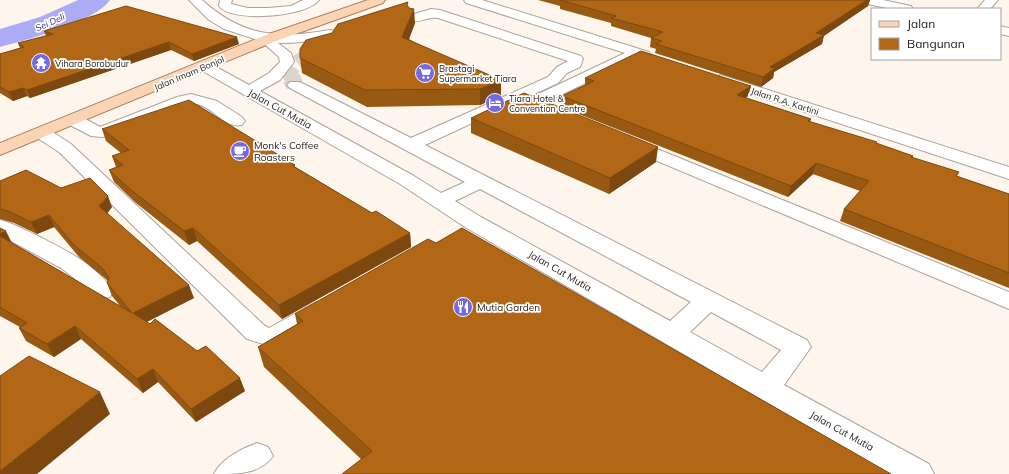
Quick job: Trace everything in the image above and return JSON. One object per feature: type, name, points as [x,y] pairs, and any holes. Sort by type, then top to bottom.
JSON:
[{"type":"main road","name":"Jalan Imam Bonjol","points":[[0,150],[269,39],[370,1]]},
{"type":"street","points":[[196,0],[216,19],[230,27],[269,39],[298,40],[330,34]]},
{"type":"street","points":[[226,0],[225,6],[230,10],[241,12],[293,9],[313,0]]},
{"type":"street","points":[[470,0],[660,60]]},
{"type":"street","points":[[867,0],[903,8]]},
{"type":"street","points":[[983,8],[992,0]]},
{"type":"street","points":[[499,48],[415,18],[431,13],[440,14],[576,60],[586,59]]},
{"type":"street","points":[[247,91],[269,81],[281,72],[288,62],[286,56],[269,39]]},
{"type":"street","points":[[563,55],[596,40]]},
{"type":"street","points":[[532,94],[553,80],[555,68],[586,59],[617,47]]},
{"type":"street","points":[[412,144],[532,94],[637,53]]},
{"type":"street","name":"Jalan Cut Mutia","points":[[204,66],[441,200],[463,228],[671,335],[918,474]]},
{"type":"street","name":"Jalan R.A. Kartini","points":[[705,75],[1009,173]]},
{"type":"street","points":[[295,85],[412,144],[798,347],[766,388]]},
{"type":"street","points":[[532,94],[538,105],[575,120]]},
{"type":"street","points":[[74,120],[97,132],[102,132],[183,100],[197,98],[204,100],[236,121]]},
{"type":"street","points":[[42,133],[65,148],[256,333],[270,336],[277,335],[340,299]]},
{"type":"street","points":[[612,136],[1009,301]]},
{"type":"street","points":[[407,180],[444,161]]},
{"type":"street","points":[[441,200],[482,181]]},
{"type":"street","points":[[0,226],[77,268],[96,283],[101,291]]},
{"type":"street","points":[[671,335],[709,300]]},
{"type":"street","points":[[230,474],[257,456]]},
{"type":"building","points":[[560,0],[867,0],[816,33],[824,35],[770,67],[775,68],[763,77],[656,44],[662,41],[651,38],[663,32],[611,18],[616,16]]},
{"type":"building","points":[[408,2],[407,5],[409,8],[414,9],[402,37],[501,80],[480,89],[365,90],[300,58],[300,49],[306,40],[332,33],[338,24]]},
{"type":"building","points":[[126,6],[237,37],[192,54],[169,42],[27,90],[23,88],[9,92],[0,87],[0,54],[24,47],[18,43],[53,34],[44,31]]},
{"type":"building","points":[[641,51],[751,86],[737,95],[811,119],[808,121],[877,142],[876,143],[913,156],[911,157],[959,172],[956,176],[1009,194],[1009,273],[844,209],[869,181],[816,163],[791,186],[562,96],[594,81],[585,78]]},
{"type":"building","points":[[524,93],[658,147],[610,178],[471,118]]},
{"type":"building","points":[[189,100],[295,165],[293,166],[372,213],[376,211],[410,233],[279,305],[193,228],[184,231],[131,190],[109,170],[123,165],[112,156],[129,150],[102,129]]},
{"type":"building","points":[[26,170],[61,188],[90,178],[108,196],[99,206],[189,285],[133,313],[150,324],[155,319],[197,351],[206,346],[240,378],[191,409],[153,369],[137,379],[75,326],[47,344],[19,328],[27,323],[0,307],[0,236],[132,313],[107,283],[109,278],[102,268],[74,245],[49,215],[31,222],[8,211],[0,209],[0,181]]},
{"type":"building","points":[[0,228],[6,231],[0,234]]},
{"type":"building","name":"Mutia Garden","points":[[462,228],[891,474],[342,474],[372,451],[258,347],[303,321],[295,314],[428,239],[436,243]]},
{"type":"building","points":[[29,356],[100,392],[0,471],[0,376]]},
{"type":"waterway","name":"Sei Deli","points":[[0,38],[50,22],[97,0]]},
{"type":"tunnel","points":[[292,79],[289,74],[296,63],[305,56],[327,48]]},
{"type":"tunnel","points":[[291,78],[295,85]]},
{"type":"place","name":"Vihara Borobudur","points":[[41,63]]},
{"type":"place","name":"Brastagi Supermarket Tiara","points":[[425,73]]},
{"type":"place","name":"Tiara Hotel & Convention Centre","points":[[495,103]]},
{"type":"place","name":"Monk's Coffee Roasters","points":[[240,151]]},
{"type":"place","name":"Mutia Garden","points":[[463,307]]}]
